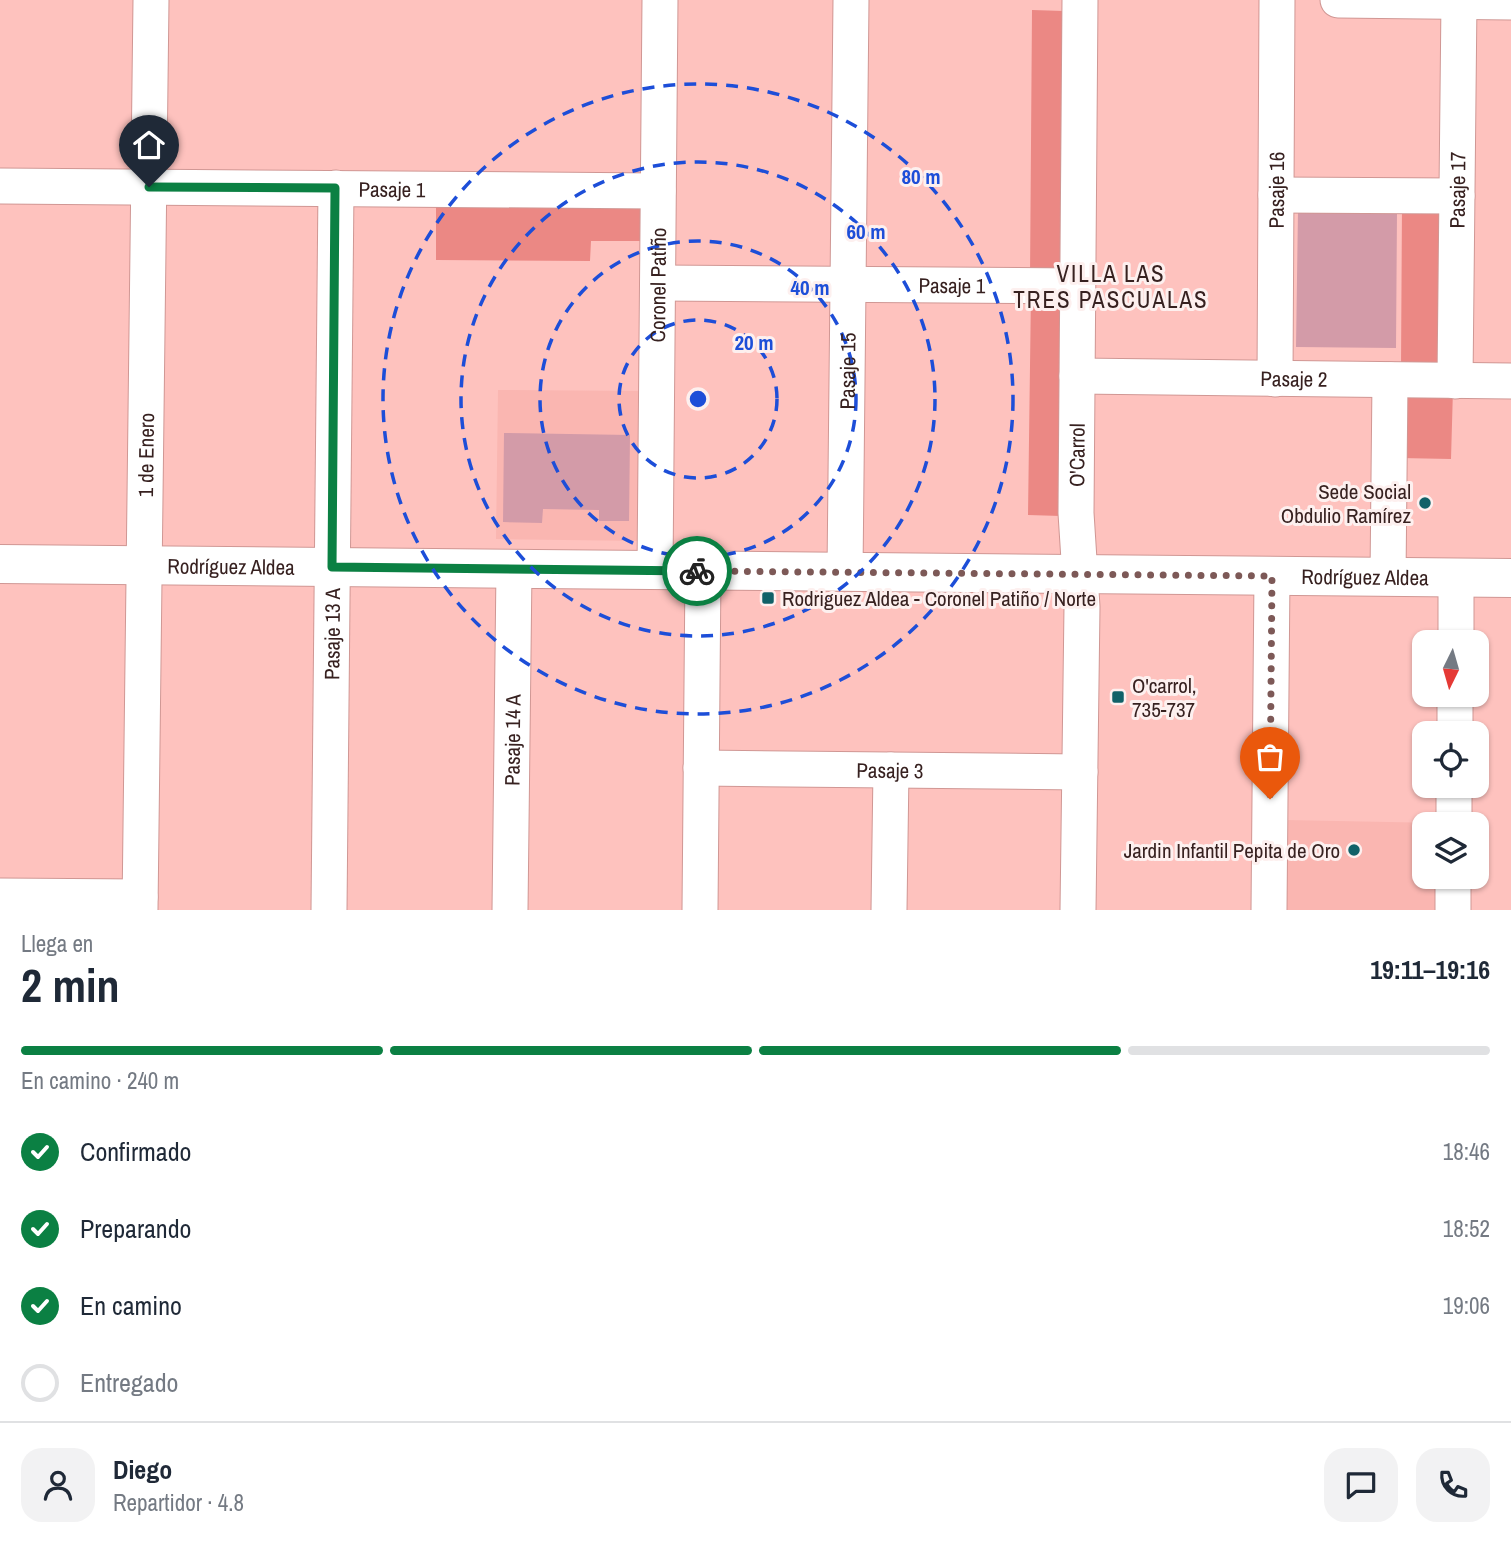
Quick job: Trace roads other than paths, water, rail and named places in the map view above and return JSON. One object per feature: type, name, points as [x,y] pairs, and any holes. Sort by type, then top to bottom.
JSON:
[{"type":"main road","name":"Rodríguez Aldea","points":[[0,564],[1511,578]]},
{"type":"street","name":"1 de Enero","points":[[140,903],[151,0]]},
{"type":"street","name":"Coronel Patiño","points":[[655,570],[660,0]]},
{"type":"street","name":"Pasaje 15","points":[[845,572],[851,0]]},
{"type":"street","name":"O'Carrol","points":[[1078,910],[1082,607],[1076,537],[1080,0]]},
{"type":"street","name":"Pasaje 16","points":[[1275,379],[1277,0]]},
{"type":"street","points":[[1338,0],[1511,2]]},
{"type":"street","name":"Pasaje 17","points":[[1455,381],[1459,1]]},
{"type":"street","name":"Pasaje 1","points":[[0,186],[658,191]]},
{"type":"street","name":"Pasaje 13 A","points":[[329,910],[335,188]]},
{"type":"street","points":[[1276,195],[1457,196]]},
{"type":"street","name":"Pasaje 1","points":[[658,283],[1077,286]]},
{"type":"street","name":"Pasaje 2","points":[[1077,376],[1511,381]]},
{"type":"street","points":[[1388,577],[1390,380]]},
{"type":"street","name":"Pasaje 14 A","points":[[510,910],[514,569]]},
{"type":"street","points":[[700,910],[703,571]]},
{"type":"street","points":[[1269,910],[1272,576]]},
{"type":"street","points":[[1456,578],[1456,630]]},
{"type":"street","name":"Pasaje 3","points":[[701,768],[1080,772]]},
{"type":"street","points":[[889,910],[891,770]]},
{"type":"street","points":[[1453,889],[1453,910]]},
{"type":"street","points":[[0,896],[140,903]]},
{"type":"place","name":"Sede Social Obdulio Ramírez","points":[[1425,503]]},
{"type":"place","name":"Rodriguez Aldea - Coronel Patiño / Norte","points":[[768,598]]},
{"type":"place","name":"O'carrol, 735-737","points":[[1118,697]]},
{"type":"place","name":"Jardin Infantil Pepita de Oro","points":[[1354,850]]},
{"type":"district","name":"VILLA LAS TRES PASCUALAS","points":[[1111,286]]}]
